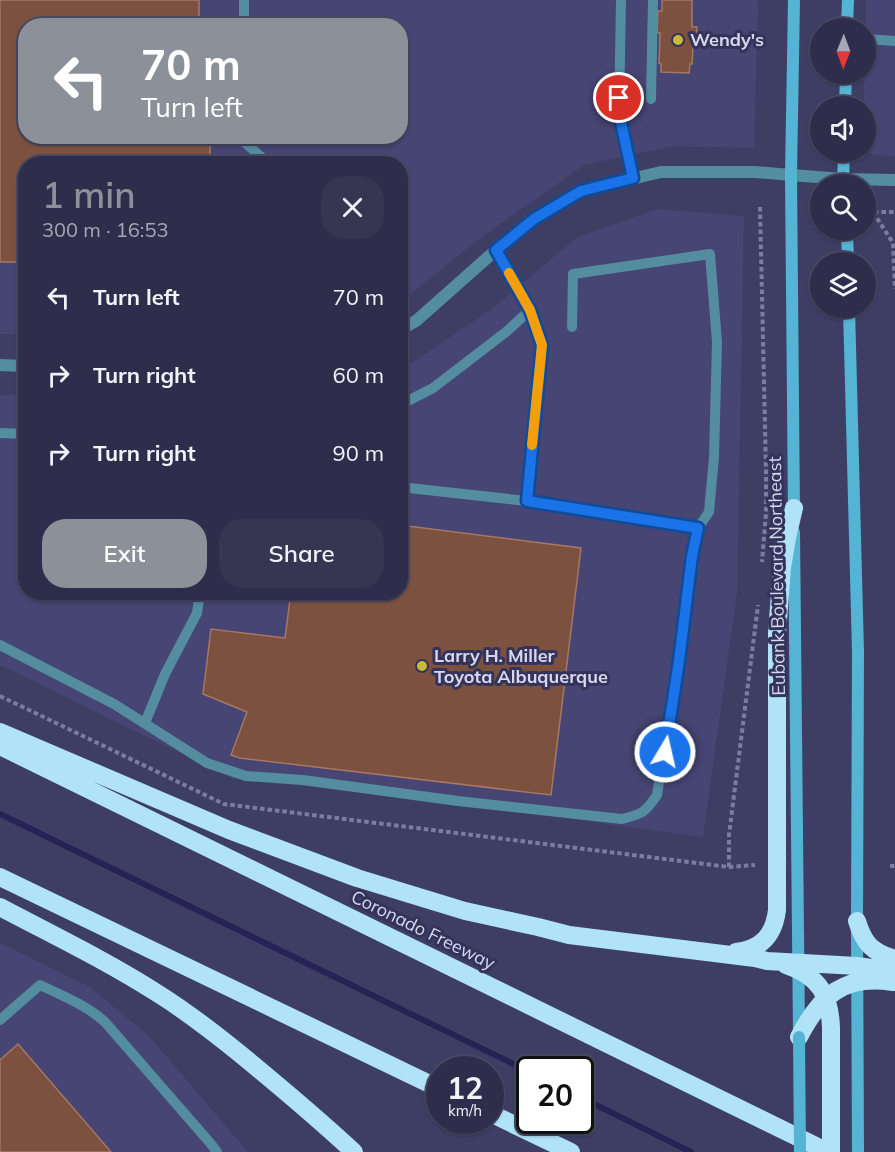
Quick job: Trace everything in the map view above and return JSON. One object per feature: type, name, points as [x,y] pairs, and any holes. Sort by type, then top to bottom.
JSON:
[{"type":"highway","points":[[718,953],[742,951],[761,943],[774,928],[776,919],[778,901],[777,633],[782,568],[794,508]]},
{"type":"highway","points":[[0,732],[229,830],[357,878],[465,911],[569,935],[718,953],[895,982]]},
{"type":"highway","name":"Coronado Freeway","points":[[0,746],[830,1152]]},
{"type":"highway","points":[[0,877],[426,1082]]},
{"type":"highway","points":[[0,907],[121,972],[166,999],[282,1088],[354,1152]]},
{"type":"highway","points":[[856,921],[864,939],[895,971]]},
{"type":"highway","points":[[872,948],[878,953],[895,959]]},
{"type":"highway","points":[[799,966],[822,989],[830,1008],[830,1152]]},
{"type":"highway","points":[[799,1037],[812,1014],[826,998],[859,976],[895,971]]},
{"type":"highway","points":[[504,1120],[571,1152]]},
{"type":"main road","name":"Eubank Boulevard Northeast","points":[[794,0],[790,175],[800,1152]]},
{"type":"main road","points":[[847,18],[848,0]]},
{"type":"main road","points":[[849,318],[858,652],[856,921],[859,976],[858,1152]]},
{"type":"street","points":[[408,326],[534,219],[581,191],[661,172],[755,172],[810,178]]},
{"type":"street","points":[[876,181],[895,180]]},
{"type":"street","points":[[0,365],[18,366]]},
{"type":"lane","points":[[244,0],[244,18]]},
{"type":"lane","points":[[621,0],[619,113],[633,178]]},
{"type":"lane","points":[[651,99],[653,0]]},
{"type":"lane","points":[[876,39],[895,40]]},
{"type":"lane","points":[[247,144],[260,156]]},
{"type":"lane","points":[[496,250],[530,310],[542,345],[527,501]]},
{"type":"lane","points":[[0,645],[114,704],[207,763],[246,776],[303,780],[458,801],[622,819],[638,815],[648,809],[657,795],[679,661],[692,556],[698,528],[709,512],[714,457],[717,342],[710,254],[573,274],[572,327]]},
{"type":"lane","points":[[408,401],[433,388],[506,332],[530,310]]},
{"type":"lane","points":[[0,433],[18,434]]},
{"type":"lane","points":[[408,488],[527,501],[698,528]]},
{"type":"lane","points":[[145,723],[165,674],[197,613],[199,600]]},
{"type":"lane","points":[[0,1020],[40,985],[83,1005],[105,1022],[217,1152]]},
{"type":"path","points":[[760,207],[766,471],[766,513],[761,570]]},
{"type":"path","points":[[895,212],[873,212],[893,243],[895,289]]},
{"type":"path","points":[[729,867],[729,835],[758,604]]},
{"type":"path","points":[[0,696],[224,804],[729,867],[755,865]]},
{"type":"shaded area","points":[[0,0],[758,0],[754,148],[674,146],[584,165],[476,241],[408,296],[408,156],[18,156],[18,334],[0,334]]},
{"type":"shaded area","points":[[866,0],[895,0],[895,156],[876,155],[876,96],[864,96],[864,84],[876,84],[876,18],[866,18]]},
{"type":"shaded area","points":[[657,209],[744,216],[737,592],[703,837],[400,796],[234,779],[0,665],[0,395],[18,394],[18,600],[408,600],[408,365],[492,309],[576,238]]},
{"type":"shaded area","points":[[0,943],[90,987],[149,1036],[248,1152],[0,1152]]},
{"type":"building","points":[[0,0],[199,0],[199,18],[18,18],[18,144],[210,144],[210,156],[18,156],[18,262],[0,262]]},
{"type":"building","name":"Wendy's","points":[[662,0],[692,0],[692,27],[697,27],[696,47],[693,47],[689,73],[661,72],[660,33],[657,33],[658,11],[662,11]]},
{"type":"building","points":[[408,526],[581,548],[551,795],[240,758],[231,755],[247,712],[203,694],[211,629],[285,638],[290,600],[408,600]]},
{"type":"building","points":[[18,1044],[111,1152],[0,1152],[0,1060]]},
{"type":"waterway","points":[[0,814],[516,1065]]},
{"type":"waterway","points":[[594,1104],[691,1152]]},
{"type":"slow traffic","points":[[509,273],[530,310],[542,345],[532,445]]},
{"type":"place","name":"Wendy's","points":[[678,40]]},
{"type":"place","name":"Larry H. Miller Toyota Albuquerque","points":[[422,666]]},
{"type":"route","points":[[619,98],[619,113],[633,178],[581,191],[534,219],[496,250],[530,310],[542,345],[527,501],[698,528],[692,556],[665,752]]}]
